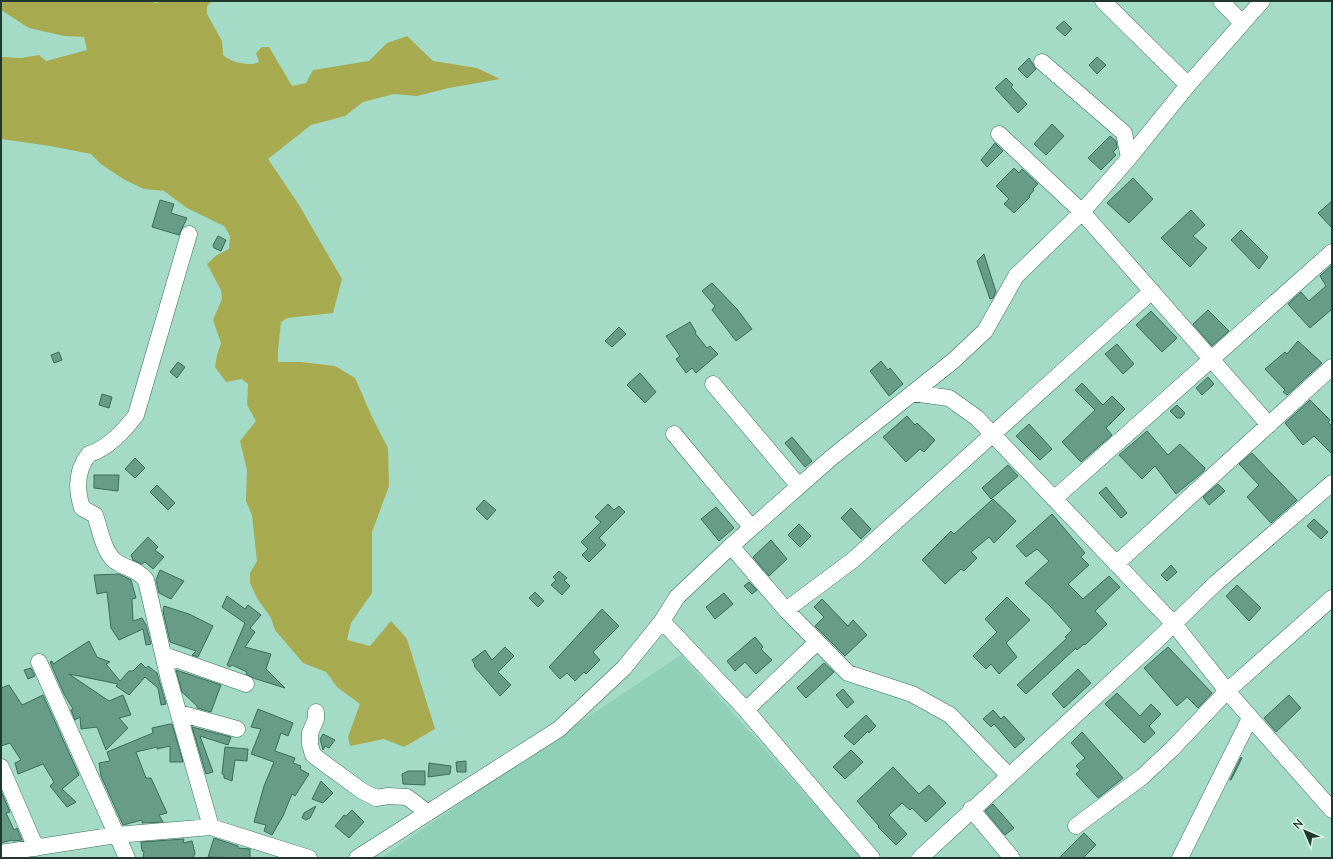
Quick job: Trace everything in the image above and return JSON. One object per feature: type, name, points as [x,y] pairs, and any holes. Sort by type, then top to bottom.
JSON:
[{"type":"street","points":[[1103,1],[1188,85]]},
{"type":"street","points":[[1221,1],[1242,23]]},
{"type":"street","points":[[357,858],[559,729],[624,668],[662,621],[677,597],[751,527],[798,485],[912,393],[953,362],[985,331],[1016,276],[1082,212],[1188,85],[1262,1]]},
{"type":"street","points":[[1042,62],[1124,133],[1128,158]]},
{"type":"street","points":[[999,134],[1082,212],[1212,358],[1269,425]]},
{"type":"street","points":[[189,234],[136,415],[128,426],[117,436],[96,452],[89,454],[80,469],[78,482],[82,508],[95,515],[106,548],[115,560],[140,572],[146,580],[179,713],[211,827]]},
{"type":"street","points":[[1054,499],[1332,252]]},
{"type":"street","points":[[786,610],[853,560],[1152,291]]},
{"type":"street","points":[[1116,564],[1332,367]]},
{"type":"street","points":[[713,384],[798,485]]},
{"type":"street","points":[[912,393],[950,398],[976,418],[1174,624],[1227,691],[1332,810]]},
{"type":"street","points":[[674,434],[751,527]]},
{"type":"street","points":[[920,858],[971,809],[1174,624],[1216,583],[1332,483]]},
{"type":"street","points":[[731,546],[786,610],[848,673],[912,694],[950,716],[1008,775]]},
{"type":"street","points":[[1076,826],[1142,777],[1227,691],[1332,598]]},
{"type":"street","points":[[662,621],[746,710],[872,858]]},
{"type":"street","points":[[746,710],[818,642]]},
{"type":"street","points":[[164,654],[246,684]]},
{"type":"street","points":[[39,662],[127,858]]},
{"type":"street","points":[[316,712],[316,719],[310,733],[310,744],[313,755],[362,791],[376,798],[388,796],[407,797],[428,812]]},
{"type":"street","points":[[179,713],[237,729]]},
{"type":"street","points":[[1180,858],[1250,718]]},
{"type":"street","points":[[1,767],[36,848]]},
{"type":"street","points":[[971,809],[1012,858]]},
{"type":"street","points":[[1,854],[116,835],[211,827],[309,858]]},
{"type":"shaded area","points":[[1,1],[150,1],[156,3],[163,1],[212,1],[207,6],[207,14],[222,41],[223,55],[230,60],[250,64],[259,62],[256,53],[262,47],[269,47],[292,86],[306,83],[313,70],[369,61],[387,43],[407,36],[433,61],[477,68],[500,79],[449,88],[417,96],[394,94],[363,102],[345,116],[311,125],[268,159],[299,205],[342,279],[333,313],[287,318],[281,322],[278,362],[301,362],[335,366],[355,378],[372,417],[388,448],[389,486],[372,532],[372,593],[351,623],[347,640],[370,646],[391,621],[407,639],[435,729],[404,747],[384,739],[350,746],[348,737],[360,704],[337,687],[326,672],[303,663],[275,630],[271,618],[257,598],[250,583],[250,573],[257,561],[252,515],[246,501],[247,470],[240,441],[256,421],[247,405],[248,384],[242,379],[226,382],[215,367],[221,343],[213,320],[222,299],[221,290],[207,264],[217,255],[229,249],[230,236],[224,226],[187,208],[164,191],[144,189],[125,180],[102,165],[91,154],[1,139],[1,57],[21,58],[39,55],[46,61],[87,50],[84,37],[64,36],[29,28],[1,10]]},
{"type":"shaded area","points":[[681,655],[862,858],[381,858],[508,770]]},
{"type":"building","points":[[1064,21],[1072,29],[1065,36],[1056,28]]},
{"type":"building","points":[[1097,57],[1106,65],[1097,74],[1089,65]]},
{"type":"building","points":[[1029,58],[1036,69],[1027,78],[1018,69]]},
{"type":"building","points":[[1006,78],[1013,85],[1011,87],[1027,104],[1018,113],[995,88]]},
{"type":"building","points":[[1052,124],[1064,136],[1046,155],[1034,144]]},
{"type":"building","points":[[1110,136],[1116,141],[1117,148],[1113,152],[1116,155],[1101,170],[1088,158]]},
{"type":"building","points":[[995,143],[1003,151],[987,167],[981,160]]},
{"type":"building","points":[[1014,168],[1019,173],[1022,169],[1038,184],[1033,189],[1034,190],[1029,196],[1030,197],[1014,213],[1004,204],[1009,199],[996,186]]},
{"type":"building","points":[[1133,178],[1153,199],[1129,223],[1107,203]]},
{"type":"building","points":[[160,200],[174,204],[171,213],[187,218],[179,235],[152,227]]},
{"type":"building","points":[[1332,201],[1332,228],[1318,213]]},
{"type":"building","points":[[1191,210],[1205,225],[1193,236],[1207,248],[1190,267],[1161,238]]},
{"type":"building","points":[[1241,230],[1268,257],[1259,269],[1231,240]]},
{"type":"building","points":[[218,236],[226,240],[221,251],[214,248],[213,245]]},
{"type":"building","points":[[984,254],[996,292],[993,298],[990,299],[977,261]]},
{"type":"building","points":[[1332,265],[1332,309],[1310,328],[1288,304],[1301,292],[1309,301],[1326,286],[1320,276]]},
{"type":"building","points":[[712,283],[737,309],[752,329],[736,341],[712,310],[715,306],[702,291]]},
{"type":"building","points":[[1208,310],[1229,331],[1212,346],[1193,324]]},
{"type":"building","points":[[1151,311],[1177,338],[1162,352],[1136,325]]},
{"type":"building","points":[[690,322],[696,332],[695,333],[707,348],[710,346],[718,354],[696,373],[692,368],[686,373],[676,359],[680,356],[666,336]]},
{"type":"building","points":[[619,327],[626,334],[612,347],[605,341]]},
{"type":"building","points":[[1298,341],[1322,363],[1287,395],[1283,392],[1285,390],[1265,369],[1285,352],[1287,354]]},
{"type":"building","points":[[1117,344],[1134,364],[1123,374],[1105,354]]},
{"type":"building","points":[[59,352],[62,360],[54,363],[51,355]]},
{"type":"building","points":[[881,361],[888,370],[890,368],[903,384],[889,396],[870,371]]},
{"type":"building","points":[[178,362],[185,367],[177,378],[170,372]]},
{"type":"building","points":[[640,373],[656,392],[645,403],[627,385]]},
{"type":"building","points":[[1208,377],[1214,384],[1202,395],[1196,388]]},
{"type":"building","points":[[1082,383],[1103,405],[1112,396],[1125,409],[1106,428],[1112,435],[1081,462],[1062,442],[1095,410],[1075,390]]},
{"type":"building","points":[[102,394],[112,397],[109,408],[99,405]]},
{"type":"building","points":[[1310,400],[1330,420],[1328,422],[1332,426],[1332,454],[1314,436],[1303,445],[1285,423]]},
{"type":"building","points":[[1177,405],[1185,413],[1181,418],[1177,418],[1170,411]]},
{"type":"building","points":[[907,416],[915,425],[917,423],[935,440],[924,452],[920,449],[906,462],[883,437]]},
{"type":"building","points":[[1029,424],[1052,449],[1040,460],[1016,436]]},
{"type":"building","points":[[1147,431],[1168,455],[1180,444],[1205,468],[1204,471],[1176,494],[1155,466],[1142,479],[1119,455]]},
{"type":"building","points":[[792,437],[812,461],[805,467],[785,443]]},
{"type":"building","points":[[1252,453],[1297,500],[1271,523],[1247,497],[1259,485],[1239,464]]},
{"type":"building","points":[[135,458],[145,468],[135,478],[125,469]]},
{"type":"building","points":[[1008,465],[1018,476],[991,499],[982,488]]},
{"type":"building","points":[[94,475],[119,475],[118,491],[94,488]]},
{"type":"building","points":[[1218,484],[1225,491],[1209,505],[1203,497]]},
{"type":"building","points":[[157,485],[175,503],[168,510],[150,492]]},
{"type":"building","points":[[1106,487],[1127,513],[1121,518],[1099,493]]},
{"type":"building","points":[[993,499],[1016,521],[994,543],[989,537],[971,552],[977,558],[964,571],[961,569],[945,584],[922,560],[951,531],[954,534]]},
{"type":"building","points":[[484,500],[496,510],[487,520],[476,509]]},
{"type":"building","points":[[608,504],[614,510],[619,506],[625,512],[599,538],[606,545],[589,562],[582,555],[588,549],[581,542],[601,522],[595,517]]},
{"type":"building","points":[[716,507],[734,528],[719,541],[701,519]]},
{"type":"building","points":[[851,508],[871,529],[861,539],[841,518]]},
{"type":"building","points":[[1052,514],[1085,553],[1081,557],[1089,565],[1068,584],[1083,599],[1109,576],[1120,587],[1095,611],[1107,624],[1085,645],[1084,644],[1077,650],[1076,648],[1026,694],[1017,685],[1067,638],[1065,637],[1072,630],[1050,606],[1025,583],[1049,561],[1037,549],[1026,557],[1016,546]]},
{"type":"building","points":[[1314,519],[1328,532],[1321,539],[1307,526]]},
{"type":"building","points":[[799,524],[811,536],[800,547],[788,535]]},
{"type":"building","points":[[148,537],[158,547],[155,550],[164,557],[153,569],[145,562],[142,564],[133,560],[131,555]]},
{"type":"building","points":[[771,540],[787,559],[769,576],[753,557]]},
{"type":"building","points":[[1171,565],[1177,572],[1167,581],[1161,575]]},
{"type":"building","points":[[160,570],[184,581],[171,599],[159,593],[156,580]]},
{"type":"building","points":[[559,571],[567,578],[564,580],[570,586],[562,595],[551,585],[556,580],[553,577]]},
{"type":"building","points":[[119,574],[131,580],[136,598],[132,599],[133,621],[142,618],[146,625],[151,644],[146,645],[143,629],[119,640],[111,628],[107,592],[97,594],[94,575]]},
{"type":"building","points":[[749,582],[757,590],[752,594],[744,586]]},
{"type":"building","points":[[1237,585],[1261,608],[1249,621],[1226,596]]},
{"type":"building","points":[[535,592],[544,601],[538,607],[529,598]]},
{"type":"building","points":[[724,593],[733,604],[715,619],[706,607]]},
{"type":"building","points":[[227,596],[245,609],[248,605],[261,615],[250,628],[255,632],[245,647],[271,654],[266,669],[285,688],[253,678],[246,674],[247,672],[232,665],[230,667],[227,665],[245,623],[222,607]]},
{"type":"building","points":[[1007,597],[1030,620],[1006,643],[1017,657],[999,674],[991,664],[986,669],[973,656],[997,632],[985,619]]},
{"type":"building","points":[[822,599],[848,626],[853,620],[867,635],[845,656],[815,626],[824,617],[814,607]]},
{"type":"building","points":[[164,606],[189,614],[213,626],[198,657],[192,655],[196,651],[170,642],[163,611]]},
{"type":"building","points":[[602,609],[619,626],[593,652],[600,660],[586,674],[584,672],[575,681],[567,673],[560,679],[549,667]]},
{"type":"building","points":[[755,637],[763,647],[761,649],[772,660],[756,674],[745,662],[735,671],[727,661]]},
{"type":"building","points":[[89,641],[97,657],[110,662],[106,664],[120,681],[129,671],[133,671],[141,663],[146,668],[148,666],[157,673],[166,704],[161,705],[158,688],[145,677],[129,695],[116,686],[118,684],[69,674],[109,701],[123,695],[131,715],[119,718],[128,728],[106,750],[97,727],[81,729],[80,717],[75,720],[71,710],[73,709],[64,694],[50,662],[52,661],[53,664]]},
{"type":"building","points":[[505,647],[514,656],[498,672],[511,685],[500,696],[474,666],[475,665],[472,660],[485,650],[492,660]]},
{"type":"building","points":[[1168,647],[1212,693],[1198,708],[1187,697],[1177,706],[1144,668]]},
{"type":"building","points":[[824,663],[834,672],[806,698],[797,688]]},
{"type":"building","points":[[31,668],[35,676],[28,679],[24,670]]},
{"type":"building","points":[[1078,669],[1091,683],[1064,708],[1052,694]]},
{"type":"building","points":[[176,670],[221,685],[211,712],[197,708],[197,706],[182,692]]},
{"type":"building","points":[[9,685],[22,705],[43,695],[79,775],[62,789],[76,802],[67,807],[50,786],[54,782],[43,764],[18,774],[15,763],[21,760],[10,743],[1,746],[1,688]]},
{"type":"building","points":[[843,689],[854,702],[847,708],[836,695]]},
{"type":"building","points":[[1117,693],[1140,716],[1151,704],[1161,714],[1149,726],[1155,733],[1144,743],[1105,704]]},
{"type":"building","points":[[1289,695],[1301,708],[1276,732],[1264,718]]},
{"type":"building","points":[[258,709],[293,723],[288,736],[281,733],[275,751],[295,758],[293,763],[301,766],[300,769],[309,774],[295,796],[292,794],[283,816],[272,835],[264,831],[266,825],[254,822],[264,786],[274,762],[251,754],[261,729],[251,727]]},
{"type":"building","points":[[993,710],[1001,719],[1004,716],[1025,739],[1015,748],[994,724],[991,727],[983,719]]},
{"type":"building","points":[[866,715],[876,726],[869,733],[868,731],[854,745],[844,736]]},
{"type":"building","points":[[172,724],[183,762],[170,762],[170,746],[157,749],[157,747],[136,752],[146,778],[151,778],[167,813],[159,815],[163,822],[142,823],[142,820],[123,825],[101,776],[99,763],[110,761],[107,752],[153,733],[152,728]]},
{"type":"building","points":[[192,727],[231,737],[228,745],[200,736],[213,772],[206,774]]},
{"type":"building","points":[[1082,732],[1123,778],[1098,798],[1076,774],[1080,770],[1076,766],[1085,758],[1071,743]]},
{"type":"building","points":[[323,734],[335,740],[329,748],[325,746],[323,750],[320,739]]},
{"type":"building","points":[[225,747],[248,749],[247,761],[235,760],[232,781],[224,778],[224,775],[222,774]]},
{"type":"building","points":[[851,750],[863,762],[845,779],[833,767]]},
{"type":"building","points":[[1241,757],[1242,758],[1230,780]]},
{"type":"building","points":[[466,761],[466,772],[457,772],[456,762]]},
{"type":"building","points":[[429,763],[451,766],[450,774],[428,777]]},
{"type":"building","points":[[893,767],[919,794],[929,785],[946,803],[926,822],[912,808],[910,810],[902,803],[889,815],[907,834],[896,845],[878,827],[879,826],[857,801]]},
{"type":"building","points":[[408,771],[425,771],[425,785],[403,784],[402,774]]},
{"type":"building","points":[[321,781],[333,793],[323,803],[312,799]]},
{"type":"building","points":[[1,791],[10,812],[6,813],[14,830],[17,828],[22,840],[12,840],[1,843]]},
{"type":"building","points":[[993,804],[1014,828],[1005,835],[985,811]]},
{"type":"building","points":[[316,806],[310,818],[306,820],[302,818],[304,813]]},
{"type":"building","points":[[352,810],[364,822],[349,838],[335,826],[344,815],[346,816]]},
{"type":"building","points":[[1084,833],[1096,845],[1083,858],[1059,858]]},
{"type":"building","points":[[214,838],[238,846],[238,848],[250,849],[250,858],[208,857]]},
{"type":"building","points":[[184,839],[183,843],[192,841],[195,853],[193,858],[143,858],[144,851],[142,851],[141,842]]}]
